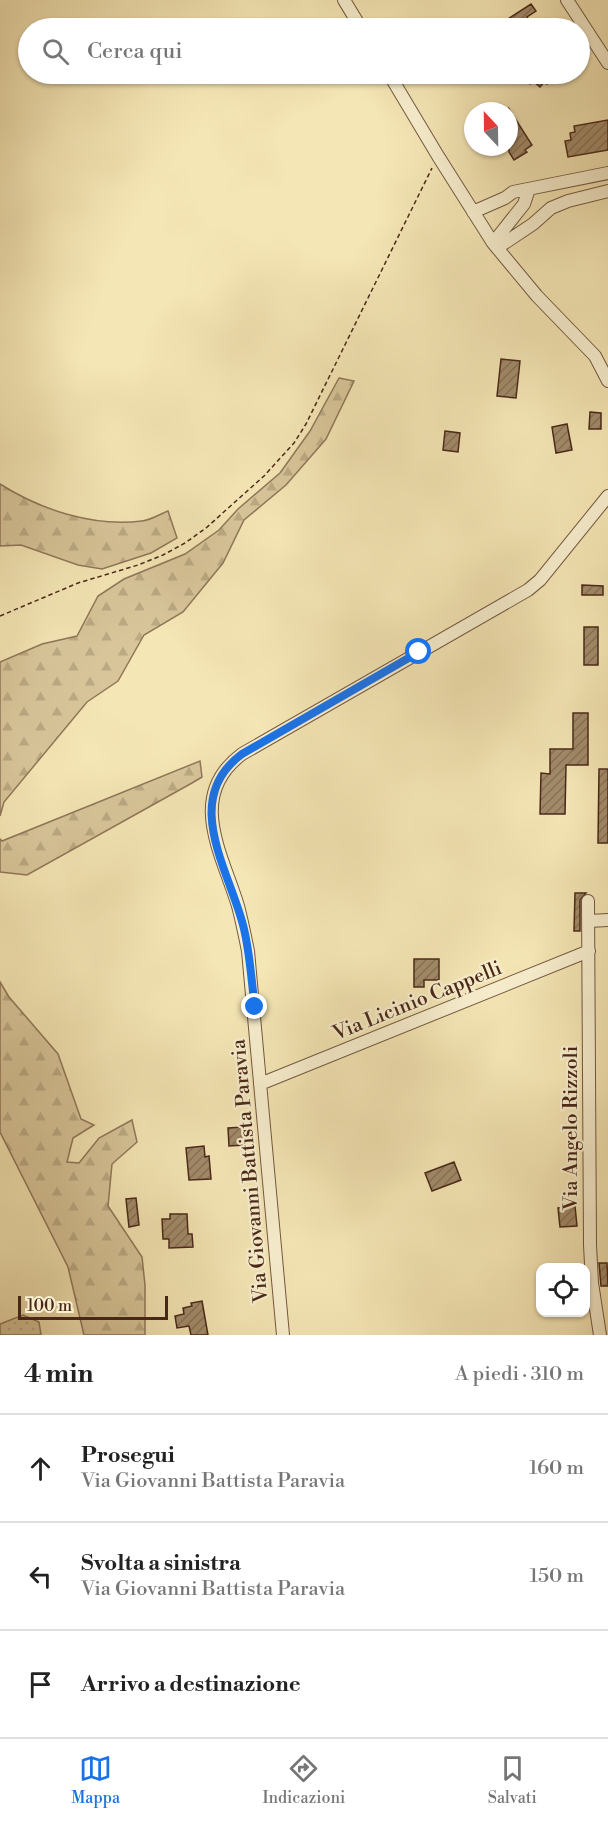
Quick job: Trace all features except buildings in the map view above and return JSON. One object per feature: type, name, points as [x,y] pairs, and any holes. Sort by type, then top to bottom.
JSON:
[{"type":"street","points":[[344,0],[355,18]]},
{"type":"street","points":[[567,0],[579,18]]},
{"type":"street","points":[[590,35],[608,63]]},
{"type":"street","points":[[394,84],[495,246],[537,296],[595,356],[608,381]]},
{"type":"street","points":[[473,212],[513,192],[608,173]]},
{"type":"street","points":[[495,246],[524,204],[529,189]]},
{"type":"street","points":[[495,246],[533,224],[551,208],[568,201],[608,192]]},
{"type":"street","name":"Via Giovanni Battista Paravia","points":[[283,1335],[248,951],[238,906],[219,853],[210,814],[212,795],[220,776],[233,760],[242,754],[528,590],[540,580],[608,496]]},
{"type":"street","name":"Via Angelo Rizzoli","points":[[588,901],[590,1245],[592,1283],[600,1335]]},
{"type":"street","points":[[589,921],[608,919]]},
{"type":"street","name":"Via Licinio Cappelli","points":[[260,1084],[589,951]]},
{"type":"path","points":[[0,616],[78,583],[138,565],[170,551],[206,528],[280,459],[306,424],[438,156]]},
{"type":"green space","points":[[339,378],[354,381],[326,439],[286,485],[244,520],[223,563],[183,612],[144,635],[118,681],[87,702],[4,802],[0,816],[0,662],[42,644],[77,636],[98,596],[124,579],[185,554],[219,530],[238,509],[280,473],[310,431]]},
{"type":"green space","points":[[0,484],[50,509],[86,519],[142,521],[168,511],[177,538],[151,553],[102,569],[78,565],[21,545],[0,546]]},
{"type":"green space","points":[[200,761],[202,777],[27,875],[0,872],[0,839],[2,841]]},
{"type":"green space","points":[[0,982],[9,997],[58,1054],[81,1119],[94,1125],[73,1138],[67,1162],[79,1163],[99,1138],[132,1120],[137,1142],[112,1164],[108,1206],[142,1257],[145,1285],[145,1335],[84,1335],[68,1267],[0,1132]]},
{"type":"green space","points":[[23,1315],[39,1322],[41,1335],[0,1335],[0,1324]]},
{"type":"route","points":[[255,1007],[244,928],[219,853],[210,814],[215,786],[226,768],[242,754],[419,652]]}]
